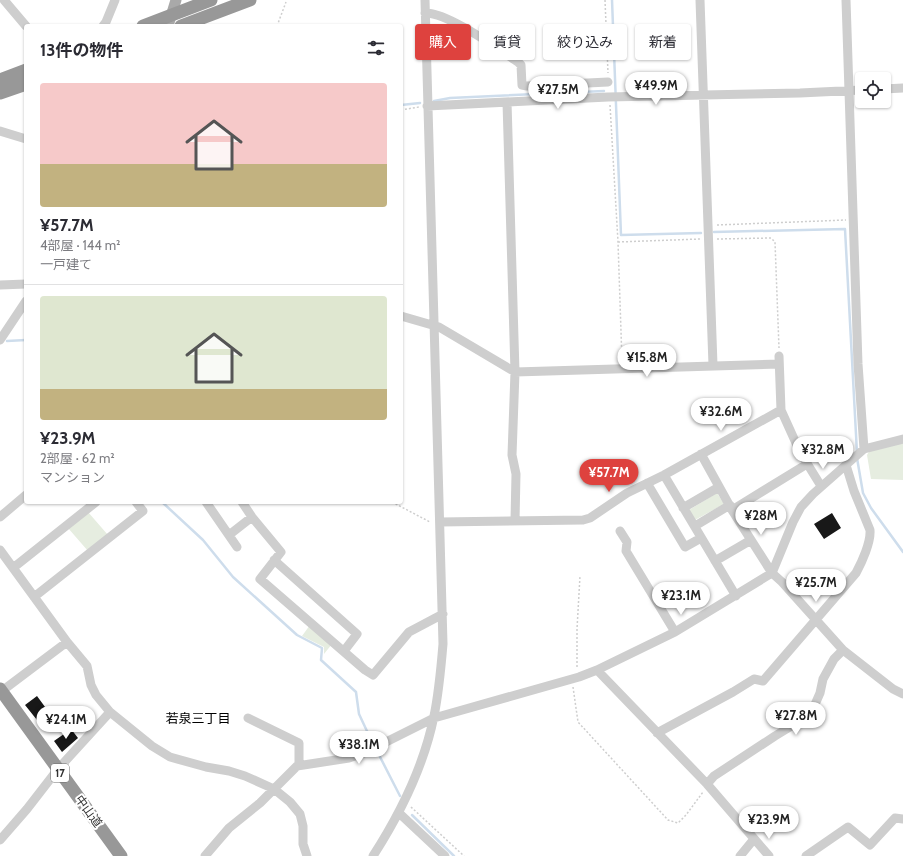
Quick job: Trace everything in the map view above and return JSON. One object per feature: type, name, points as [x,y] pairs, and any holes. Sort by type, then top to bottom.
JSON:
[{"type":"highway","points":[[152,24],[170,20],[211,0]]},
{"type":"highway","points":[[186,24],[250,0]]},
{"type":"highway","points":[[0,80],[24,71]]},
{"type":"highway","points":[[0,93],[24,85]]},
{"type":"highway","name":"中山道","points":[[1,690],[121,856]]},
{"type":"main road","points":[[170,20],[176,0]]},
{"type":"street","points":[[4,0],[24,24]]},
{"type":"street","points":[[104,24],[115,0]]},
{"type":"street","points":[[373,856],[399,813],[422,758],[434,718],[443,644],[425,13],[422,0]]},
{"type":"street","points":[[700,0],[713,365]]},
{"type":"street","points":[[846,0],[858,364],[864,449]]},
{"type":"street","points":[[425,13],[437,14],[445,18],[518,62],[520,65],[522,85],[608,82]]},
{"type":"street","points":[[891,89],[903,88]]},
{"type":"street","points":[[427,106],[608,97],[800,93],[855,90]]},
{"type":"street","points":[[507,102],[515,372],[512,456],[516,474],[515,521]]},
{"type":"street","points":[[0,131],[24,138]]},
{"type":"street","points":[[0,285],[24,284]]},
{"type":"street","points":[[0,340],[24,304]]},
{"type":"street","points":[[403,317],[439,327],[515,372],[713,365],[779,360],[781,410],[807,464],[821,486]]},
{"type":"street","points":[[440,522],[583,520],[590,518],[646,483],[664,475],[781,410]]},
{"type":"street","points":[[205,856],[229,828],[274,790],[299,765],[349,758],[366,752],[434,718],[575,678],[597,670],[675,632],[736,596],[772,573],[793,522],[801,507],[821,486],[864,449],[903,439]]},
{"type":"street","points":[[700,454],[772,573],[782,582],[843,650],[892,689],[903,694]]},
{"type":"street","points":[[694,526],[807,464]]},
{"type":"street","points":[[657,733],[754,679],[763,681],[856,573],[870,536],[870,530],[854,491],[846,465]]},
{"type":"street","points":[[664,475],[736,596]]},
{"type":"street","points":[[646,483],[685,547],[701,538]]},
{"type":"street","points":[[683,508],[719,487]]},
{"type":"street","points":[[0,517],[24,497]]},
{"type":"street","points":[[13,568],[93,504]]},
{"type":"street","points":[[34,597],[143,511],[138,504]]},
{"type":"street","points":[[207,504],[238,547]]},
{"type":"street","points":[[243,504],[252,517],[281,552],[260,579],[365,670],[373,675],[409,632],[443,614]]},
{"type":"street","points":[[229,535],[252,517]]},
{"type":"street","points":[[620,531],[627,542],[626,551],[675,632]]},
{"type":"street","points":[[715,561],[751,540]]},
{"type":"street","points":[[0,550],[67,642],[87,666],[91,685],[96,695],[110,712],[152,746],[170,757],[245,776],[274,790],[290,802],[300,814],[303,826],[303,844],[307,856]]},
{"type":"street","points":[[274,560],[357,634],[344,651]]},
{"type":"street","points":[[1,690],[67,642]]},
{"type":"street","points":[[708,785],[714,776],[803,719],[812,709],[820,693],[823,679],[834,659],[843,650]]},
{"type":"street","points":[[597,670],[708,785],[769,856]]},
{"type":"street","points":[[0,840],[27,809],[58,769],[110,712]]},
{"type":"street","points":[[248,718],[299,743],[299,765]]},
{"type":"street","points":[[399,813],[445,856]]},
{"type":"street","points":[[806,856],[848,827],[870,845],[895,818],[903,819]]},
{"type":"street","points":[[740,856],[754,839]]},
{"type":"path","points":[[605,0],[608,82]]},
{"type":"path","points":[[277,24],[286,2]]},
{"type":"path","points":[[608,97],[618,242],[623,369]]},
{"type":"path","points":[[403,110],[427,106]]},
{"type":"path","points":[[708,226],[853,220]]},
{"type":"path","points":[[618,242],[771,238],[775,242],[779,360]]},
{"type":"path","points":[[396,504],[432,523],[440,522]]},
{"type":"path","points":[[580,576],[577,629],[577,671],[575,678],[578,722],[668,820],[678,823],[686,815],[708,785]]},
{"type":"path","points":[[404,801],[464,856]]},
{"type":"shaded area","points":[[903,441],[903,480],[871,479],[867,455],[870,450]]},
{"type":"shaded area","points":[[717,493],[724,504],[695,520],[689,510]]},
{"type":"shaded area","points":[[88,512],[108,535],[88,551],[68,528]]},
{"type":"shaded area","points":[[310,625],[332,644],[324,654],[324,647],[302,636]]},
{"type":"building","points":[[832,513],[841,528],[824,539],[814,524]]},
{"type":"building","points":[[37,696],[48,711],[37,720],[25,705]]},
{"type":"building","points":[[71,729],[78,738],[62,752],[54,741]]},
{"type":"waterway","points":[[612,0],[621,235],[701,233]]},
{"type":"waterway","points":[[434,101],[450,98],[604,91]]},
{"type":"waterway","points":[[403,105],[420,103]]},
{"type":"waterway","points":[[714,232],[845,229],[857,453]]},
{"type":"waterway","points":[[7,341],[24,340]]},
{"type":"waterway","points":[[857,458],[863,493],[871,508],[903,552]]},
{"type":"waterway","points":[[164,504],[203,540],[233,577],[297,635],[322,648],[321,660],[356,692],[359,714],[373,744]]},
{"type":"waterway","points":[[377,751],[400,796]]},
{"type":"waterway","points":[[412,815],[454,856]]},
{"type":"district","name":"若泉三丁目","points":[[198,718]]}]
